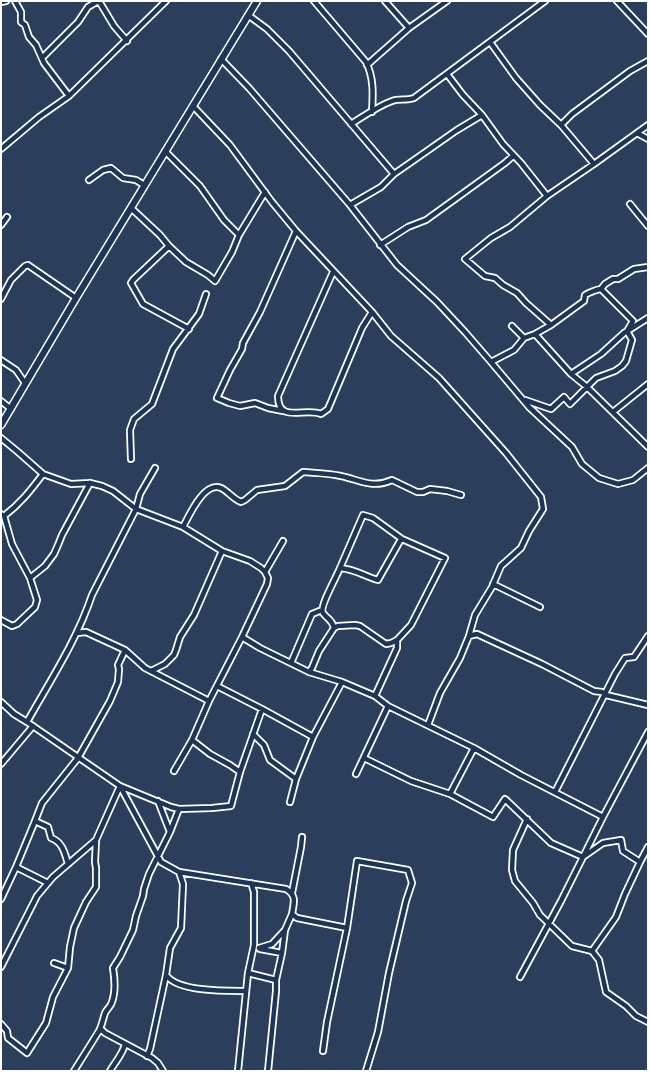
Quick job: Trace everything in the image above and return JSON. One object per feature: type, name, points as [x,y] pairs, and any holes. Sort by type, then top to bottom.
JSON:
[{"type":"main road","points":[[1,425],[144,185],[257,1]]},
{"type":"street","points":[[1,2],[6,1]]},
{"type":"street","points":[[15,1],[20,12],[21,22],[25,25],[30,40],[36,45],[42,58],[69,96]]},
{"type":"street","points":[[42,58],[78,22],[88,8],[99,1],[114,26],[127,40]]},
{"type":"street","points":[[1,149],[39,117],[69,96],[166,1]]},
{"type":"street","points":[[314,1],[371,71],[372,112]]},
{"type":"street","points":[[385,1],[409,28]]},
{"type":"street","points":[[367,65],[409,28],[448,1]]},
{"type":"street","points":[[351,124],[394,100],[410,100],[414,98],[545,1]]},
{"type":"street","points":[[617,1],[648,34]]},
{"type":"street","points":[[248,14],[267,28],[289,51],[394,174]]},
{"type":"street","points":[[490,42],[516,78],[540,105],[561,125],[594,164]]},
{"type":"street","points":[[221,59],[249,88],[350,205],[397,265],[437,302],[465,332],[509,385],[524,400],[529,408],[572,447],[582,464],[600,478],[618,484],[633,480],[648,468]]},
{"type":"street","points":[[561,125],[572,114],[630,71],[648,61]]},
{"type":"street","points":[[447,74],[462,95],[482,115],[513,156],[521,163],[547,196]]},
{"type":"street","points":[[193,106],[230,145],[296,231],[372,312],[391,336],[439,378],[506,452],[541,497],[543,509],[529,531],[521,548],[501,566],[493,584],[475,615],[469,636],[460,658],[440,693],[428,725]]},
{"type":"street","points":[[350,205],[381,187],[394,174],[457,130],[482,115]]},
{"type":"street","points":[[551,325],[526,304],[517,293],[503,285],[495,278],[485,276],[465,259],[491,238],[510,227],[547,196],[648,125]]},
{"type":"street","points":[[637,133],[648,139]]},
{"type":"street","points":[[165,151],[200,186],[224,220],[239,235]]},
{"type":"street","points":[[380,245],[408,227],[426,220],[513,156]]},
{"type":"street","points":[[89,180],[104,170],[111,168],[123,178],[136,180],[144,185]]},
{"type":"street","points":[[131,208],[186,262],[208,275],[214,281],[265,192]]},
{"type":"street","points":[[630,204],[648,226]]},
{"type":"street","points":[[1,225],[7,217]]},
{"type":"street","points":[[296,231],[260,312],[243,343],[242,349],[217,398],[240,406],[255,403],[288,413],[314,411],[321,414],[328,410],[362,328],[372,312]]},
{"type":"street","points":[[170,246],[132,282],[143,304],[189,329]]},
{"type":"street","points":[[1,299],[11,280],[25,266],[28,265],[76,298]]},
{"type":"street","points":[[491,362],[514,350],[524,338],[551,325],[584,301],[585,295],[601,289],[605,284],[613,279],[623,277],[634,269],[648,267]]},
{"type":"street","points":[[283,411],[279,406],[278,396],[333,272]]},
{"type":"street","points":[[601,289],[633,321],[627,330]]},
{"type":"street","points":[[131,459],[130,430],[134,419],[152,404],[173,349],[199,314],[206,294]]},
{"type":"street","points":[[571,374],[601,354],[627,330],[648,318]]},
{"type":"street","points":[[512,326],[524,338]]},
{"type":"street","points":[[524,400],[550,409],[564,397],[570,404],[596,378],[615,372],[626,361],[632,340],[627,330]]},
{"type":"street","points":[[534,334],[571,374],[587,387],[648,447]]},
{"type":"street","points":[[1,360],[16,370],[26,383]]},
{"type":"street","points":[[613,412],[648,384]]},
{"type":"street","points":[[1,401],[11,409]]},
{"type":"street","points":[[1,438],[43,474],[71,484],[90,482],[102,486],[113,491],[136,508],[183,527],[222,551],[250,561],[266,572],[268,578],[267,584],[209,701],[192,740],[174,771]]},
{"type":"street","points":[[27,722],[71,646],[88,608],[92,595],[136,508],[140,494],[155,468]]},
{"type":"street","points":[[183,527],[192,509],[208,489],[218,487],[224,489],[237,501],[241,502],[257,490],[285,486],[303,472],[340,475],[373,485],[379,485],[392,480],[417,492],[423,492],[430,489],[447,491],[461,496]]},
{"type":"street","points":[[1,620],[12,626],[17,624],[35,607],[37,600],[30,578],[12,544],[3,515],[16,507],[25,498],[43,474]]},
{"type":"street","points":[[30,578],[44,566],[54,554],[62,535],[90,482]]},
{"type":"street","points":[[309,672],[319,651],[334,628],[355,625],[360,626],[386,644],[397,640],[411,625],[445,558],[402,539],[373,518],[363,515],[324,601],[322,610],[323,614],[332,622],[334,628]]},
{"type":"street","points":[[340,568],[351,569],[369,578],[378,580],[402,539]]},
{"type":"street","points":[[266,572],[282,540]]},
{"type":"street","points":[[151,671],[166,664],[174,655],[180,637],[194,615],[222,551]]},
{"type":"street","points":[[493,584],[540,608]]},
{"type":"street","points":[[292,663],[312,614],[322,610]]},
{"type":"street","points":[[77,633],[86,632],[125,650],[144,668],[209,701]]},
{"type":"street","points":[[469,636],[477,634],[542,664],[594,691],[648,705]]},
{"type":"street","points":[[555,792],[606,695],[615,674],[625,658],[634,657],[648,636]]},
{"type":"street","points":[[242,637],[260,648],[309,672],[342,682],[374,696],[388,706],[474,748],[603,817]]},
{"type":"street","points":[[374,696],[397,648],[397,640]]},
{"type":"street","points":[[1,899],[16,867],[42,803],[78,758],[110,701],[112,693],[118,682],[118,665],[125,650]]},
{"type":"street","points":[[290,802],[296,779],[313,737],[342,682]]},
{"type":"street","points":[[217,686],[313,737]]},
{"type":"street","points":[[1,702],[14,714],[120,786],[179,809],[231,806],[240,772],[262,709]]},
{"type":"street","points":[[356,774],[388,706]]},
{"type":"street","points":[[1,764],[33,726]]},
{"type":"street","points":[[520,977],[648,732]]},
{"type":"street","points":[[253,734],[264,745],[270,760],[296,779]]},
{"type":"street","points":[[192,740],[210,754],[240,772]]},
{"type":"street","points":[[450,794],[474,748]]},
{"type":"street","points":[[364,758],[411,781],[450,794],[493,817],[505,799],[551,843],[584,857]]},
{"type":"street","points":[[1,1024],[7,1031],[8,1038],[27,1053],[46,1023],[53,997],[68,968],[74,928],[86,902],[96,887],[96,840],[120,786]]},
{"type":"street","points":[[120,786],[158,855]]},
{"type":"street","points":[[158,801],[170,832]]},
{"type":"street","points":[[74,1071],[99,1031],[104,1020],[105,1013],[112,1004],[115,981],[113,968],[133,930],[144,889],[158,862],[158,855],[170,832],[179,809]]},
{"type":"street","points":[[527,819],[513,850],[512,870],[515,881],[533,903],[540,915],[572,946],[592,951],[599,960],[606,992],[626,1006],[636,1016],[648,1022]]},
{"type":"street","points":[[35,821],[48,827],[51,838],[55,839],[62,846],[68,864]]},
{"type":"street","points":[[268,1071],[276,980],[285,930],[292,914],[294,901],[292,893],[302,837]]},
{"type":"street","points":[[1,967],[37,896],[68,864],[96,840]]},
{"type":"street","points":[[584,857],[603,843],[621,840],[624,851],[640,862]]},
{"type":"street","points":[[592,951],[616,916],[648,846]]},
{"type":"street","points":[[323,1051],[327,1022],[347,928],[357,861],[408,870],[412,883],[406,901],[389,973],[378,1032],[366,1071]]},
{"type":"street","points":[[158,862],[179,872],[286,889],[292,893]]},
{"type":"street","points":[[16,867],[48,883]]},
{"type":"street","points":[[147,1056],[150,1049],[166,975],[170,948],[181,928],[183,884],[179,872]]},
{"type":"street","points":[[238,1071],[248,973],[254,945],[254,892],[251,883]]},
{"type":"street","points":[[254,892],[259,885]]},
{"type":"street","points":[[292,914],[297,918],[347,928]]},
{"type":"street","points":[[258,948],[272,944],[285,930]]},
{"type":"street","points":[[254,945],[258,948],[282,953]]},
{"type":"street","points":[[54,963],[68,968]]},
{"type":"street","points":[[248,973],[276,980]]},
{"type":"street","points":[[166,975],[170,981],[201,990],[246,991]]},
{"type":"street","points":[[99,1031],[102,1030],[147,1056],[158,1063],[163,1071]]},
{"type":"street","points":[[110,1071],[124,1051],[125,1044]]}]
